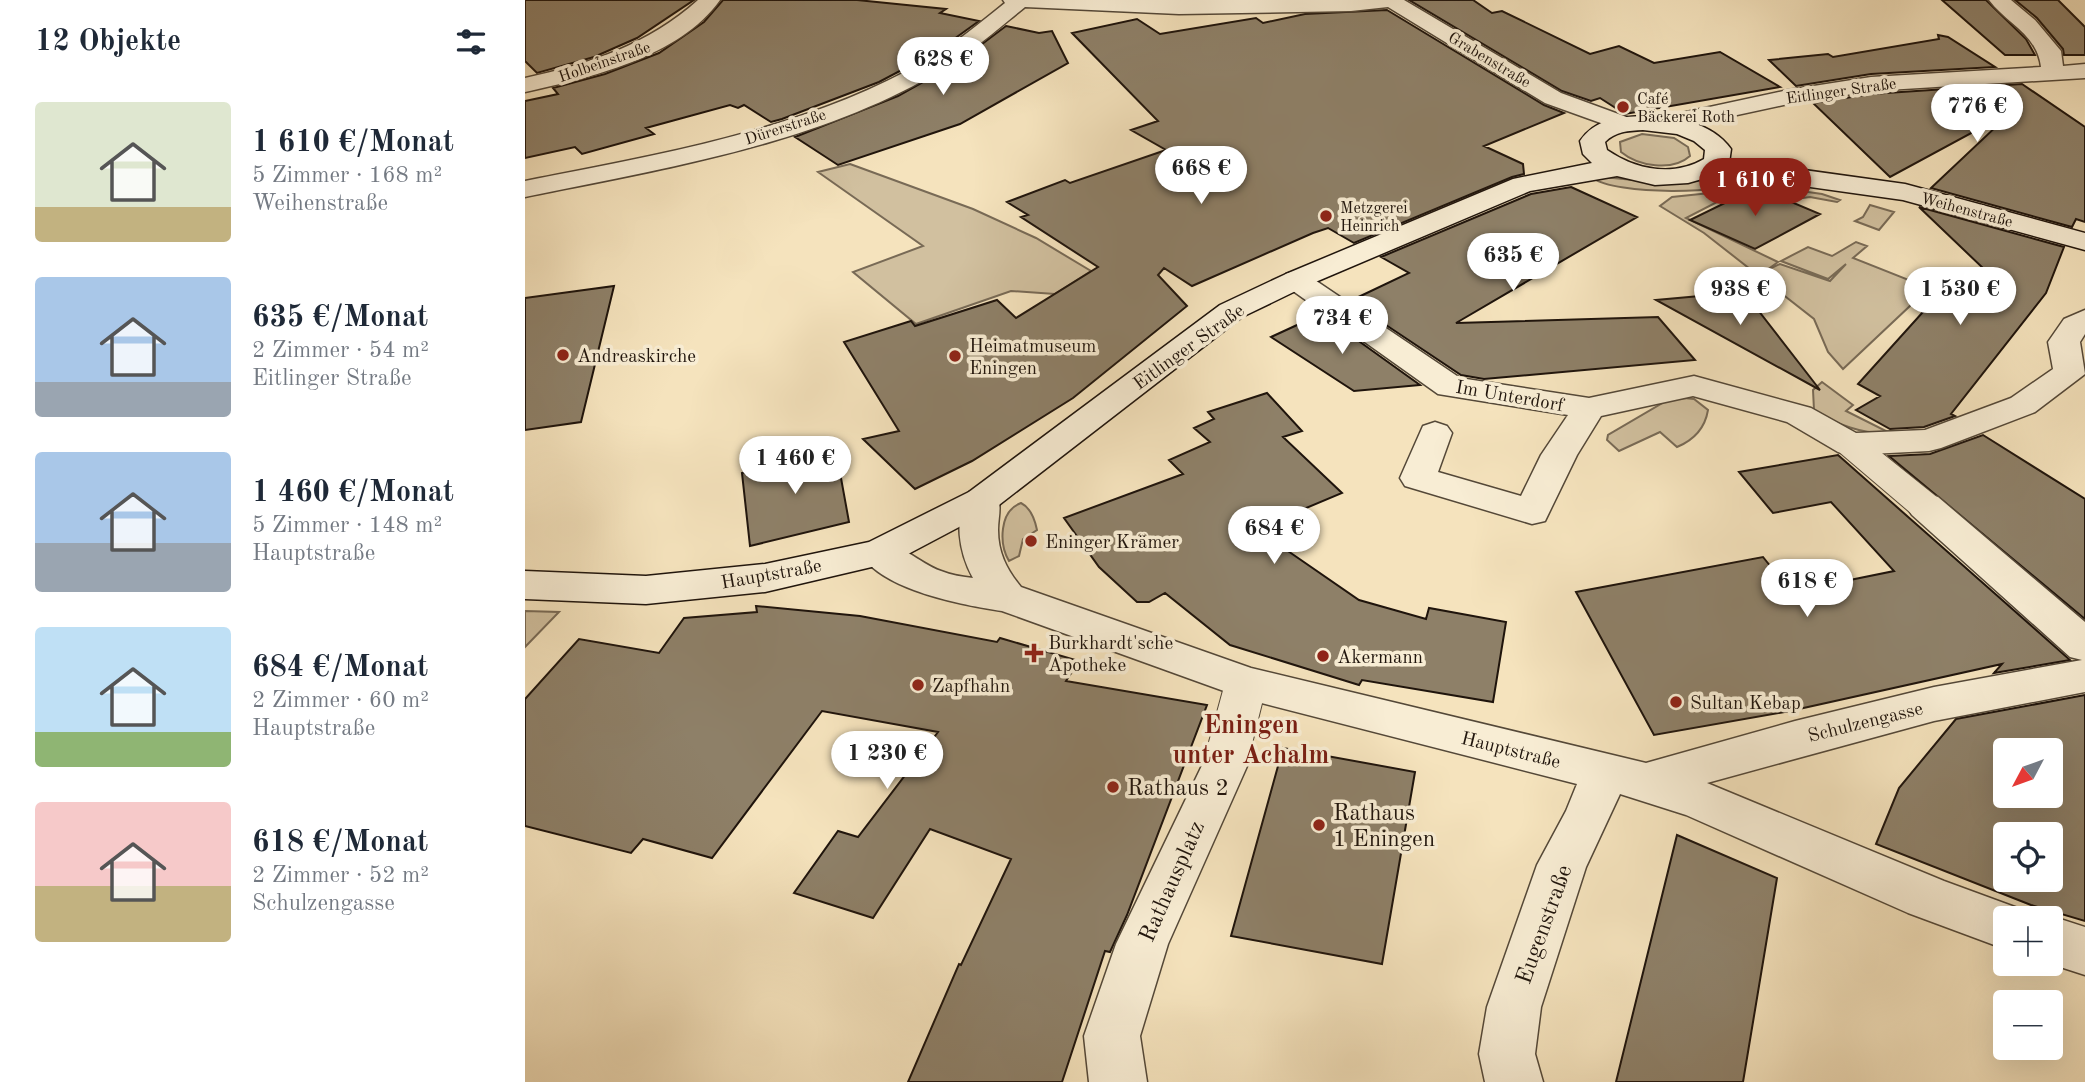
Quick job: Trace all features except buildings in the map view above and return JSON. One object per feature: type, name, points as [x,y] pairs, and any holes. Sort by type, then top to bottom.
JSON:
[{"type":"street","name":"Holbeinstraße","points":[[525,85],[582,71],[652,46],[697,15],[710,0]]},
{"type":"street","points":[[1280,5],[1306,0]]},
{"type":"street","points":[[1016,1],[1179,8],[1351,5],[1391,0]]},
{"type":"street","name":"Grabenstraße","points":[[1391,0],[1553,98],[1623,124]]},
{"type":"street","points":[[1999,0],[2028,24],[2050,51],[2053,73],[2084,83]]},
{"type":"street","name":"Dürerstraße","points":[[525,189],[663,161],[768,133],[853,104],[927,69],[1016,1]]},
{"type":"street","name":"Eitlinger Straße","points":[[1663,124],[1788,97],[1871,84],[2053,73]]},
{"type":"street","name":"Grabenstraße","points":[[1553,98],[1594,141],[1605,161],[1619,168]]},
{"type":"street","points":[[1709,152],[1706,124],[1715,114]]},
{"type":"street","points":[[1623,124],[1663,124],[1709,152]]},
{"type":"street","name":"Eitlinger Straße","points":[[1522,185],[1551,163],[1594,141],[1610,127],[1623,124]]},
{"type":"street","points":[[1619,168],[1672,177],[1709,152]]},
{"type":"street","name":"Weihenstraße","points":[[1709,152],[1847,183],[1905,192],[2085,242]]},
{"type":"street","name":"Eitlinger Straße","points":[[880,552],[922,533],[982,500],[1231,311],[1296,280],[1522,185],[1589,171],[1619,168]]},
{"type":"street","name":"Im Unterdorf","points":[[1296,280],[1450,387],[1589,408],[1694,386],[1799,415],[1850,444]]},
{"type":"street","points":[[1850,444],[1929,440],[2023,405],[2070,372],[2064,342],[2075,326],[2085,319]]},
{"type":"street","name":"Im Unterdorf","points":[[1435,433],[1418,478],[1532,512],[1559,455],[1589,408]]},
{"type":"street","points":[[1850,444],[2085,646]]},
{"type":"street","points":[[982,500],[978,523],[979,548],[988,571],[1007,597]]},
{"type":"street","name":"Hauptstraße","points":[[525,586],[646,590],[765,578],[880,552],[927,581],[964,591],[1007,597],[1246,683],[1627,776],[1730,811],[1922,896],[1993,922]]},
{"type":"street","name":"Schulzengasse","points":[[1627,776],[1795,739],[1934,704],[2085,676]]},
{"type":"street","name":"Rathausplatz","points":[[1118,1082],[1112,1036],[1137,957],[1225,764],[1246,683]]},
{"type":"street","name":"Eugenstraße","points":[[1514,1082],[1507,1054],[1514,1007],[1562,865],[1588,817],[1627,776]]},
{"type":"street","points":[[2063,944],[2085,951]]},
{"type":"shaded area","points":[[1642,134],[1674,138],[1688,147],[1690,156],[1674,164],[1655,165],[1636,161],[1621,152],[1620,142]]},
{"type":"shaded area","points":[[850,164],[973,209],[1036,238],[1091,271],[1055,294],[1011,291],[916,324],[853,272],[923,246],[818,172]]},
{"type":"shaded area","points":[[1593,178],[1674,184],[1717,178],[1748,179],[1719,188],[1672,191],[1624,188]]},
{"type":"shaded area","points":[[1772,187],[1822,194],[1840,200],[1837,202],[1810,197],[1788,200],[1761,189]]},
{"type":"shaded area","points":[[1710,193],[1725,198],[1686,218],[1778,262],[1767,270],[1780,264],[1830,281],[1846,264],[1828,279],[1781,261],[1808,247],[1832,256],[1856,242],[1867,246],[1853,258],[1929,288],[1843,369],[1828,352],[1814,319],[1704,233],[1660,206],[1672,197]]},
{"type":"shaded area","points":[[1870,205],[1894,212],[1879,230],[1855,221],[1863,217]]},
{"type":"shaded area","points":[[1822,382],[1853,405],[1846,411],[1890,433],[1850,428],[1814,410],[1813,390]]},
{"type":"shaded area","points":[[1694,399],[1708,410],[1701,428],[1683,444],[1677,447],[1660,432],[1619,451],[1607,440],[1608,435],[1666,401]]},
{"type":"shaded area","points":[[1021,503],[1030,511],[1037,530],[1023,539],[1019,556],[1009,561],[1004,546],[1003,529],[1008,513]]},
{"type":"shaded area","points":[[525,611],[559,612],[525,647]]},
{"type":"place","name":"Café Bäckerei Roth","points":[[1623,107]]},
{"type":"place","name":"Metzgerei Heinrich","points":[[1326,216]]},
{"type":"place","name":"Andreaskirche","points":[[563,355]]},
{"type":"place","name":"Heimatmuseum Eningen","points":[[955,356]]},
{"type":"place","name":"Eninger Krämer","points":[[1031,541]]},
{"type":"place","name":"Burkhardt'sche Apotheke","points":[[1034,653]]},
{"type":"place","name":"Akermann","points":[[1323,656]]},
{"type":"place","name":"Zapfhahn","points":[[918,685]]},
{"type":"place","name":"Sultan Kebap","points":[[1676,702]]},
{"type":"place","name":"Rathaus 2","points":[[1113,787]]},
{"type":"place","name":"Rathaus 1 Eningen","points":[[1319,825]]},
{"type":"district","name":"Eningen unter Achalm","points":[[1251,739]]}]
